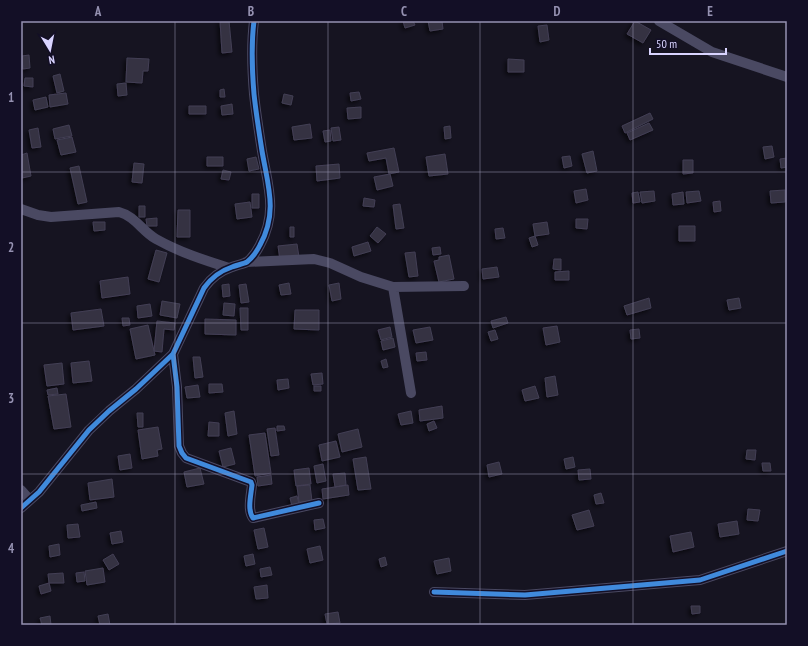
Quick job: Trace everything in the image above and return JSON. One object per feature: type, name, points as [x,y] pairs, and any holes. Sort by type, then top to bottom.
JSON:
[{"type":"street","points":[[246,262],[260,246],[266,232],[271,208],[271,197],[262,150],[254,94],[252,37],[254,21]]},
{"type":"street","points":[[659,21],[712,52],[787,77]]},
{"type":"street","points":[[21,209],[38,215],[51,217],[118,212],[125,213],[131,216],[154,238],[174,249],[229,268]]},
{"type":"street","points":[[21,508],[53,475],[89,430],[173,354],[209,280],[229,268],[246,262],[314,259],[361,277],[393,287],[464,286]]},
{"type":"street","points":[[393,287],[411,392]]},
{"type":"street","points":[[173,354],[177,387],[179,446],[186,458],[251,482],[250,509],[253,518],[319,503]]},
{"type":"street","points":[[21,490],[30,500]]},
{"type":"street","points":[[434,592],[525,595],[700,580],[787,551]]},
{"type":"building","points":[[220,21],[229,21],[232,52],[222,53]]},
{"type":"building","points":[[403,21],[413,21],[415,25],[405,28]]},
{"type":"building","points":[[428,21],[442,21],[443,29],[430,31]]},
{"type":"building","points":[[635,21],[651,30],[643,43],[627,34]]},
{"type":"building","points":[[547,25],[549,40],[540,42],[538,26]]},
{"type":"building","points":[[29,55],[30,68],[23,69],[22,56]]},
{"type":"building","points":[[127,58],[149,59],[148,71],[143,71],[142,83],[126,82]]},
{"type":"building","points":[[508,59],[524,60],[524,72],[508,72]]},
{"type":"building","points":[[60,74],[64,91],[57,93],[53,76]]},
{"type":"building","points":[[25,78],[33,78],[33,87],[24,86]]},
{"type":"building","points":[[126,83],[127,95],[118,96],[117,84]]},
{"type":"building","points":[[224,89],[225,97],[220,97],[220,90]]},
{"type":"building","points":[[359,92],[361,99],[351,101],[350,93]]},
{"type":"building","points":[[66,93],[68,104],[50,107],[49,95]]},
{"type":"building","points":[[284,94],[293,96],[291,105],[282,103]]},
{"type":"building","points":[[46,97],[48,107],[35,110],[33,100]]},
{"type":"building","points":[[232,104],[233,114],[222,115],[221,106]]},
{"type":"building","points":[[189,106],[206,106],[206,114],[189,114]]},
{"type":"building","points":[[361,107],[361,118],[348,119],[347,108]]},
{"type":"building","points":[[650,113],[653,119],[625,133],[622,126]]},
{"type":"building","points":[[649,123],[653,130],[630,140],[627,133]]},
{"type":"building","points":[[310,124],[312,138],[294,140],[292,127]]},
{"type":"building","points":[[69,125],[72,136],[55,139],[53,129]]},
{"type":"building","points":[[450,126],[451,138],[445,139],[444,127]]},
{"type":"building","points":[[339,127],[341,140],[333,141],[331,128]]},
{"type":"building","points":[[38,128],[41,147],[32,148],[29,130]]},
{"type":"building","points":[[330,130],[331,141],[325,142],[323,131]]},
{"type":"building","points":[[72,137],[76,152],[61,155],[57,140]]},
{"type":"building","points":[[772,146],[774,157],[765,159],[763,147]]},
{"type":"building","points":[[394,148],[399,172],[389,174],[386,158],[369,161],[367,153]]},
{"type":"building","points":[[593,151],[597,171],[587,173],[582,154]]},
{"type":"building","points":[[27,153],[31,176],[22,178],[21,155]]},
{"type":"building","points":[[445,154],[448,174],[429,176],[426,157]]},
{"type":"building","points":[[570,156],[572,166],[564,168],[562,157]]},
{"type":"building","points":[[207,157],[223,157],[223,166],[207,166]]},
{"type":"building","points":[[256,157],[259,169],[249,171],[247,159]]},
{"type":"building","points":[[787,158],[787,167],[781,168],[780,159]]},
{"type":"building","points":[[683,160],[693,160],[693,173],[683,174]]},
{"type":"building","points":[[134,163],[144,164],[142,183],[132,182]]},
{"type":"building","points":[[339,164],[340,178],[317,181],[316,166]]},
{"type":"building","points":[[79,166],[87,202],[78,204],[70,168]]},
{"type":"building","points":[[223,170],[231,172],[229,180],[221,179]]},
{"type":"building","points":[[390,174],[393,186],[377,190],[374,177]]},
{"type":"building","points":[[586,189],[588,200],[576,203],[574,191]]},
{"type":"building","points":[[785,190],[785,202],[771,203],[770,191]]},
{"type":"building","points":[[654,191],[655,201],[642,203],[640,192]]},
{"type":"building","points":[[699,191],[701,201],[687,203],[686,192]]},
{"type":"building","points":[[638,192],[640,202],[633,203],[632,193]]},
{"type":"building","points":[[683,192],[684,204],[673,205],[672,194]]},
{"type":"building","points":[[252,194],[259,194],[259,208],[252,208]]},
{"type":"building","points":[[364,198],[375,200],[374,207],[363,206]]},
{"type":"building","points":[[720,201],[721,211],[714,212],[713,202]]},
{"type":"building","points":[[250,202],[252,217],[237,219],[235,204]]},
{"type":"building","points":[[400,204],[404,228],[396,229],[393,205]]},
{"type":"building","points":[[139,206],[145,206],[145,217],[139,217]]},
{"type":"building","points":[[178,210],[190,210],[190,237],[177,237]]},
{"type":"building","points":[[157,218],[157,226],[147,226],[146,219]]},
{"type":"building","points":[[576,219],[588,219],[587,229],[576,228]]},
{"type":"building","points":[[93,222],[105,222],[105,230],[94,231]]},
{"type":"building","points":[[547,222],[549,234],[535,236],[533,224]]},
{"type":"building","points":[[679,226],[695,226],[695,241],[679,241]]},
{"type":"building","points":[[290,227],[294,227],[294,237],[290,237]]},
{"type":"building","points":[[377,227],[386,234],[378,243],[370,236]]},
{"type":"building","points":[[503,228],[505,238],[496,239],[495,229]]},
{"type":"building","points":[[535,236],[538,245],[532,247],[529,238]]},
{"type":"building","points":[[368,242],[371,251],[354,256],[352,247]]},
{"type":"building","points":[[297,244],[299,257],[280,260],[278,246]]},
{"type":"building","points":[[440,247],[441,254],[433,255],[432,248]]},
{"type":"building","points":[[156,250],[167,253],[159,282],[148,279]]},
{"type":"building","points":[[415,252],[418,276],[409,277],[405,253]]},
{"type":"building","points":[[449,255],[454,279],[439,282],[434,261],[439,260],[439,257]]},
{"type":"building","points":[[554,259],[561,259],[561,270],[553,269]]},
{"type":"building","points":[[497,267],[499,277],[483,279],[482,269]]},
{"type":"building","points":[[569,271],[569,280],[555,280],[555,272]]},
{"type":"building","points":[[128,277],[130,294],[102,298],[100,281]]},
{"type":"building","points":[[289,283],[291,294],[281,295],[279,285]]},
{"type":"building","points":[[339,283],[341,299],[332,301],[329,285]]},
{"type":"building","points":[[229,284],[230,296],[223,297],[222,285]]},
{"type":"building","points":[[246,284],[249,302],[241,303],[239,285]]},
{"type":"building","points":[[649,298],[651,308],[627,315],[624,306]]},
{"type":"building","points":[[739,298],[741,308],[729,310],[727,300]]},
{"type":"building","points":[[162,301],[180,304],[177,318],[160,315]]},
{"type":"building","points":[[224,303],[235,304],[234,316],[223,315]]},
{"type":"building","points":[[150,304],[152,316],[138,318],[137,306]]},
{"type":"building","points":[[240,308],[248,308],[248,330],[241,330]]},
{"type":"building","points":[[101,309],[104,326],[73,330],[71,313]]},
{"type":"building","points":[[295,310],[319,310],[319,330],[294,329]]},
{"type":"building","points":[[506,317],[508,323],[493,328],[491,321]]},
{"type":"building","points":[[122,318],[129,318],[130,325],[123,326]]},
{"type":"building","points":[[205,319],[236,320],[236,335],[205,334]]},
{"type":"building","points":[[157,321],[175,323],[174,330],[164,329],[162,352],[154,351]]},
{"type":"building","points":[[148,325],[155,355],[136,359],[130,329]]},
{"type":"building","points":[[557,326],[560,342],[546,345],[543,328]]},
{"type":"building","points":[[390,327],[392,337],[381,340],[378,330]]},
{"type":"building","points":[[430,327],[433,340],[416,343],[413,330]]},
{"type":"building","points":[[639,329],[640,338],[631,339],[630,330]]},
{"type":"building","points":[[495,330],[498,339],[491,341],[488,332]]},
{"type":"building","points":[[393,338],[395,347],[383,350],[381,341]]},
{"type":"building","points":[[426,352],[427,360],[417,361],[416,353]]},
{"type":"building","points":[[193,357],[200,357],[203,377],[195,378]]},
{"type":"building","points":[[386,359],[388,367],[383,368],[381,361]]},
{"type":"building","points":[[89,361],[92,381],[73,383],[71,363]]},
{"type":"building","points":[[62,363],[64,384],[47,386],[44,365]]},
{"type":"building","points":[[322,373],[323,384],[313,385],[311,374]]},
{"type":"building","points":[[555,376],[558,395],[547,397],[545,378]]},
{"type":"building","points":[[288,379],[289,388],[278,390],[277,380]]},
{"type":"building","points":[[209,384],[222,384],[223,392],[209,393]]},
{"type":"building","points":[[198,385],[200,397],[187,398],[185,387]]},
{"type":"building","points":[[314,386],[321,386],[321,391],[314,391]]},
{"type":"building","points":[[535,386],[539,398],[525,401],[522,390]]},
{"type":"building","points":[[57,388],[58,394],[48,395],[47,390]]},
{"type":"building","points":[[66,394],[71,427],[54,429],[48,396]]},
{"type":"building","points":[[442,406],[443,418],[420,421],[419,410]]},
{"type":"building","points":[[234,411],[237,434],[228,436],[225,413]]},
{"type":"building","points":[[411,411],[413,423],[401,425],[398,414]]},
{"type":"building","points":[[137,413],[143,413],[143,427],[138,427]]},
{"type":"building","points":[[434,421],[437,428],[429,431],[427,424]]},
{"type":"building","points":[[209,422],[219,423],[219,436],[208,436]]},
{"type":"building","points":[[277,426],[284,426],[285,430],[277,431]]},
{"type":"building","points":[[158,427],[162,449],[157,450],[158,456],[142,459],[138,430]]},
{"type":"building","points":[[275,428],[279,455],[271,456],[267,429]]},
{"type":"building","points":[[358,429],[362,447],[342,452],[338,434]]},
{"type":"building","points":[[265,433],[271,473],[255,476],[249,435]]},
{"type":"building","points":[[336,441],[340,457],[322,461],[319,445]]},
{"type":"building","points":[[231,448],[235,464],[223,467],[219,451]]},
{"type":"building","points":[[747,450],[756,450],[755,460],[746,459]]},
{"type":"building","points":[[130,454],[132,468],[120,470],[118,456]]},
{"type":"building","points":[[366,457],[371,489],[358,490],[353,459]]},
{"type":"building","points":[[573,457],[575,467],[566,469],[564,459]]},
{"type":"building","points":[[499,462],[502,474],[489,477],[487,465]]},
{"type":"building","points":[[762,463],[770,463],[771,471],[763,471]]},
{"type":"building","points":[[323,464],[326,481],[317,483],[314,466]]},
{"type":"building","points":[[200,468],[204,484],[187,487],[184,472]]},
{"type":"building","points":[[309,468],[311,484],[296,486],[294,470]]},
{"type":"building","points":[[590,469],[591,479],[579,480],[578,470]]},
{"type":"building","points":[[345,473],[346,485],[335,487],[333,474]]},
{"type":"building","points":[[271,475],[272,484],[258,486],[257,477]]},
{"type":"building","points":[[112,479],[114,497],[90,500],[88,483]]},
{"type":"building","points":[[310,485],[312,501],[299,502],[297,486]]},
{"type":"building","points":[[348,485],[349,495],[323,499],[322,489]]},
{"type":"building","points":[[601,493],[604,503],[596,504],[594,495]]},
{"type":"building","points":[[297,496],[299,504],[292,506],[290,498]]},
{"type":"building","points":[[96,502],[97,508],[82,511],[81,505]]},
{"type":"building","points":[[748,509],[760,510],[758,521],[747,520]]},
{"type":"building","points":[[589,510],[594,526],[577,530],[572,515]]},
{"type":"building","points":[[323,519],[325,528],[315,530],[314,520]]},
{"type":"building","points":[[737,521],[739,534],[720,537],[718,524]]},
{"type":"building","points":[[78,524],[80,537],[68,538],[67,525]]},
{"type":"building","points":[[264,528],[268,547],[258,549],[254,530]]},
{"type":"building","points":[[121,531],[123,542],[112,544],[110,533]]},
{"type":"building","points":[[691,532],[694,547],[673,552],[670,536]]},
{"type":"building","points":[[59,544],[60,555],[50,557],[49,546]]},
{"type":"building","points":[[320,546],[323,560],[310,563],[307,549]]},
{"type":"building","points":[[113,554],[119,564],[109,570],[103,560]]},
{"type":"building","points":[[253,554],[255,564],[246,566],[244,556]]},
{"type":"building","points":[[385,557],[387,565],[381,567],[379,559]]},
{"type":"building","points":[[449,558],[451,571],[437,574],[434,561]]},
{"type":"building","points":[[270,567],[272,575],[261,577],[260,569]]},
{"type":"building","points":[[103,568],[105,582],[87,585],[85,571]]},
{"type":"building","points":[[84,572],[85,581],[77,582],[76,573]]},
{"type":"building","points":[[63,573],[64,583],[49,583],[48,574]]},
{"type":"building","points":[[49,583],[51,591],[41,594],[39,586]]},
{"type":"building","points":[[267,585],[268,598],[256,599],[254,587]]},
{"type":"building","points":[[691,606],[700,606],[700,613],[692,614]]},
{"type":"building","points":[[338,612],[340,623],[327,624],[325,614]]},
{"type":"building","points":[[108,614],[110,625],[100,625],[98,616]]},
{"type":"building","points":[[50,616],[51,625],[42,625],[40,618]]},
{"type":"cycle path","points":[[21,508],[39,492],[89,430],[173,354],[204,288],[216,275],[234,266],[247,262],[260,245],[266,233],[269,221],[270,199],[254,94],[252,58],[254,21]]},
{"type":"cycle path","points":[[173,354],[177,387],[179,446],[186,458],[251,482],[250,511],[253,518],[319,503]]},
{"type":"cycle path","points":[[434,592],[525,595],[700,580],[787,551]]}]
